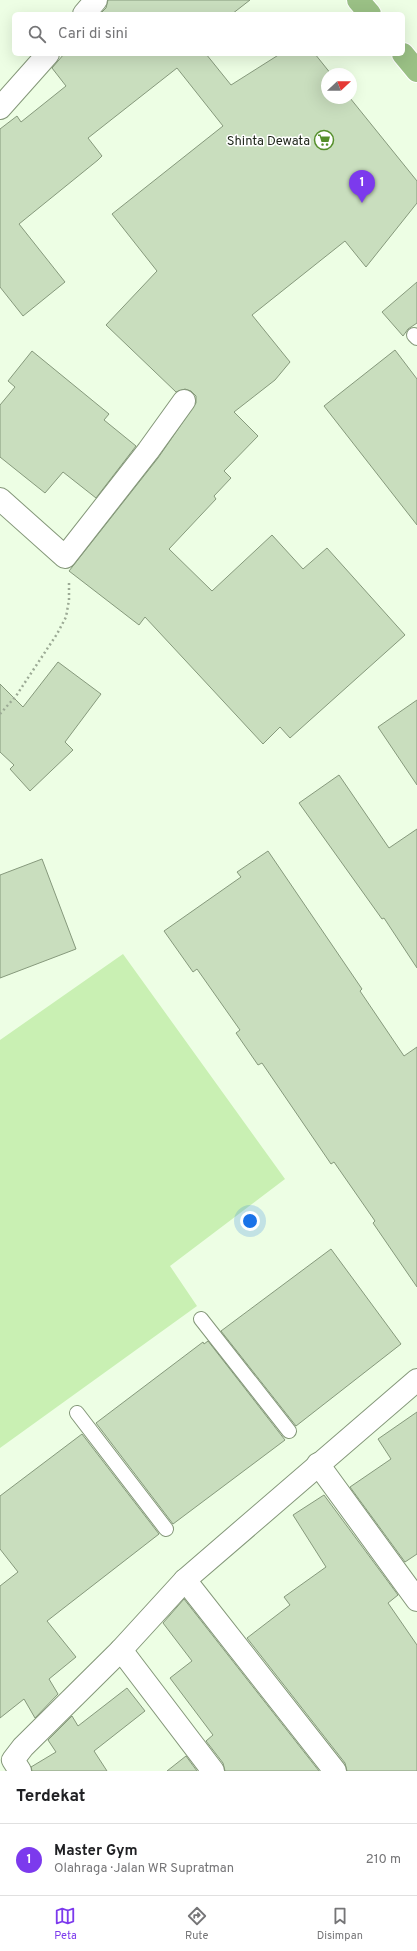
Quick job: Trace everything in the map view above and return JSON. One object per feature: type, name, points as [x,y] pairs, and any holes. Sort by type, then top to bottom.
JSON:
[{"type":"highway","points":[[358,0],[368,12]]},
{"type":"highway","points":[[405,56],[417,71]]},
{"type":"street","points":[[86,12],[96,0]]},
{"type":"street","points":[[0,108],[46,56]]},
{"type":"street","points":[[0,499],[65,557],[148,451],[184,401]]},
{"type":"street","points":[[20,1771],[13,1760],[120,1650],[185,1580],[417,1380]]},
{"type":"street","points":[[318,1464],[417,1600]]},
{"type":"street","points":[[185,1580],[335,1771]]},
{"type":"street","points":[[120,1650],[213,1771]]},
{"type":"lane","points":[[201,1319],[289,1431]]},
{"type":"lane","points":[[77,1413],[166,1528]]},
{"type":"path","points":[[0,714],[16,696],[57,634],[66,617],[69,600],[69,585],[65,557]]},
{"type":"green space","points":[[123,954],[285,1179],[170,1266],[197,1306],[0,1448],[0,1040]]},
{"type":"building","points":[[108,0],[250,0],[235,12],[102,12],[106,8]]},
{"type":"building","points":[[62,56],[208,56],[231,85],[277,56],[317,56],[326,68],[321,68],[321,104],[355,104],[417,181],[417,203],[366,267],[345,241],[252,315],[290,362],[275,380],[234,412],[258,436],[224,471],[231,478],[214,496],[216,499],[169,549],[212,591],[272,535],[303,569],[327,548],[405,635],[290,738],[280,727],[263,744],[145,617],[139,625],[69,571],[158,458],[196,403],[196,396],[191,391],[185,389],[176,392],[106,325],[157,271],[112,214],[223,126],[177,68],[88,138],[102,156],[19,224],[65,282],[23,316],[0,287],[0,129],[17,116],[21,122],[66,86],[52,68]]},
{"type":"building","points":[[417,282],[417,323],[408,329],[403,336],[382,312]]},
{"type":"building","points":[[395,350],[417,379],[417,525],[324,406]]},
{"type":"building","points":[[32,351],[109,414],[104,420],[136,446],[96,498],[63,472],[45,493],[0,457],[0,405],[15,387],[8,381]]},
{"type":"building","points":[[58,662],[101,694],[65,742],[73,750],[30,791],[10,769],[14,765],[0,752],[0,684],[23,707]]},
{"type":"building","points":[[417,700],[417,785],[378,727]]},
{"type":"building","points":[[339,775],[389,848],[417,829],[417,968],[384,918],[382,919],[299,803]]},
{"type":"building","points":[[268,851],[362,989],[360,991],[404,1056],[417,1047],[417,1287],[373,1223],[375,1221],[334,1162],[331,1164],[262,1063],[258,1065],[236,1033],[240,1030],[197,969],[193,972],[164,931],[241,877],[237,872]]},
{"type":"building","points":[[42,859],[76,949],[0,978],[0,875]]},
{"type":"building","points":[[331,1249],[401,1344],[296,1426],[221,1331]]},
{"type":"building","points":[[208,1341],[285,1440],[173,1524],[96,1423],[203,1342],[204,1344]]},
{"type":"building","points":[[417,1412],[417,1554],[405,1562],[350,1487],[391,1459],[378,1439]]},
{"type":"building","points":[[82,1434],[159,1534],[47,1621],[76,1657],[49,1679],[58,1694],[35,1718],[24,1699],[0,1718],[0,1586],[18,1572],[0,1549],[0,1496]]},
{"type":"building","points":[[324,1495],[398,1595],[388,1603],[417,1645],[417,1771],[347,1771],[345,1763],[247,1638],[290,1605],[284,1597],[326,1567],[293,1515]]},
{"type":"building","points":[[184,1599],[319,1771],[225,1771],[223,1763],[206,1741],[213,1735],[170,1678],[192,1661],[163,1623]]},
{"type":"building","points":[[127,1688],[145,1711],[94,1751],[107,1771],[32,1771],[31,1767],[56,1752],[48,1740],[72,1716],[78,1726]]},
{"type":"building","points":[[186,1756],[197,1771],[167,1771]]},
{"type":"place","name":"Shinta Dewata","points":[[324,140]]},
{"type":"place","name":"Master Gym","points":[[362,203]]}]
